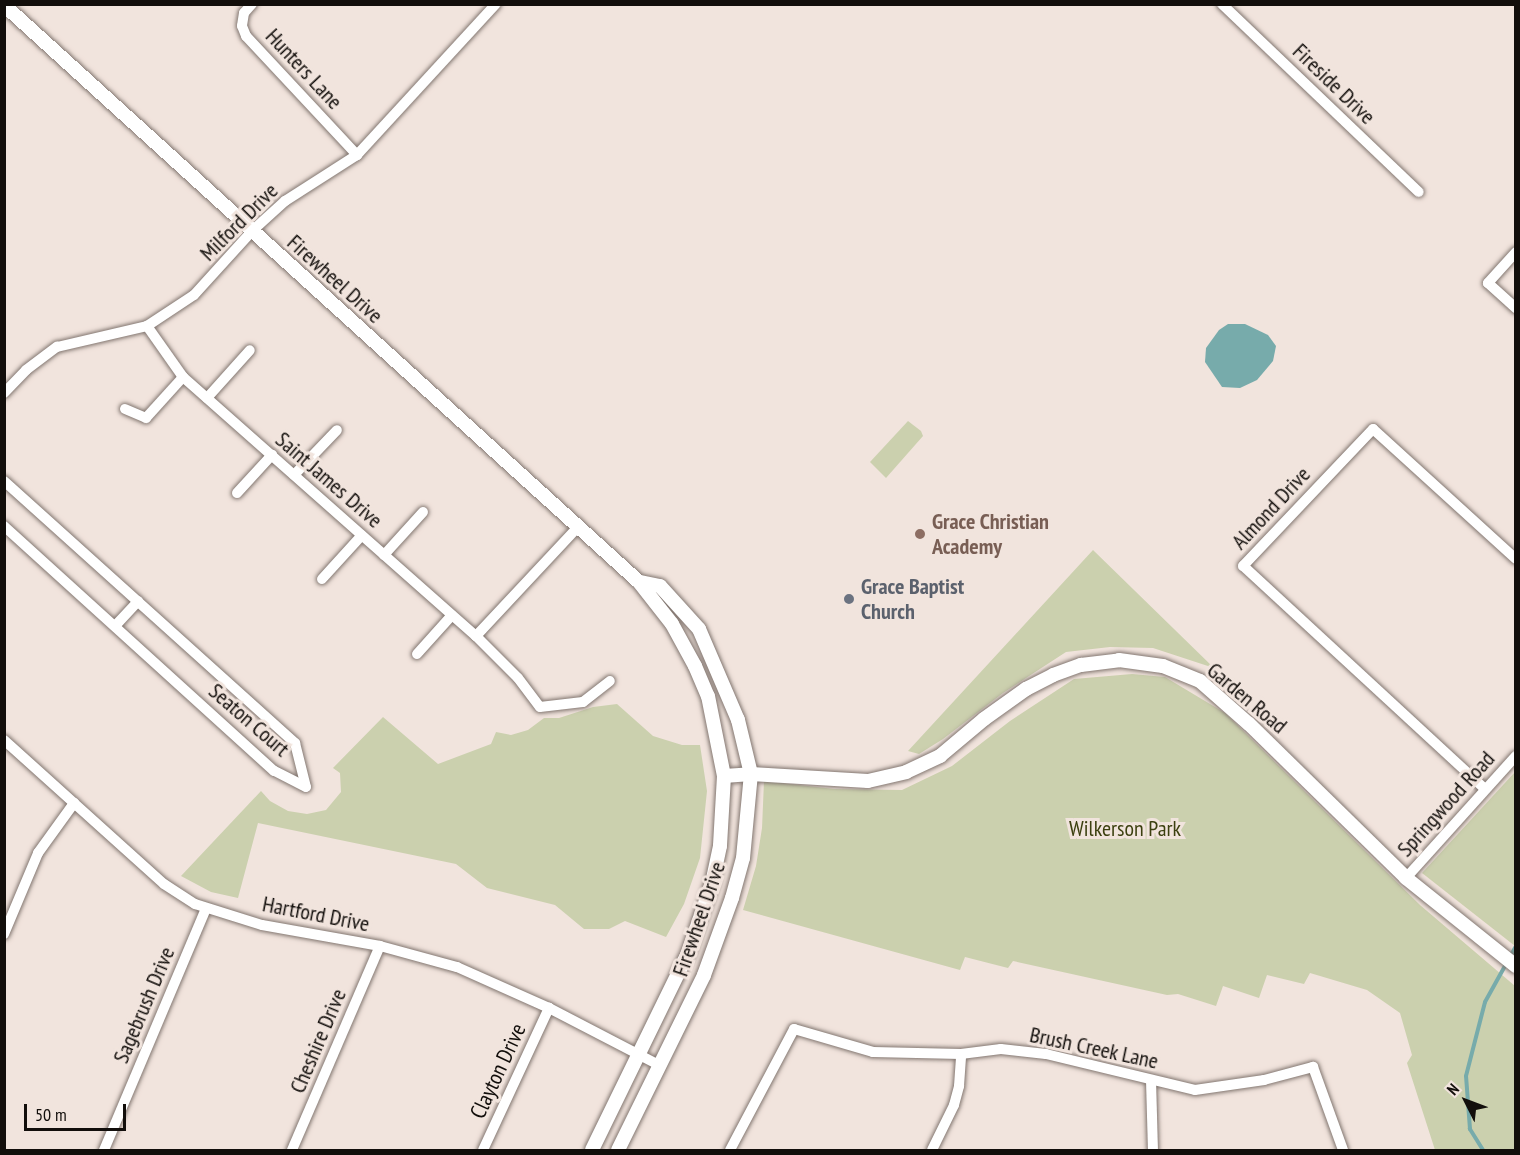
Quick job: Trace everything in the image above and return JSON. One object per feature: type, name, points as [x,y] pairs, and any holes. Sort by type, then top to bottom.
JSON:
[{"type":"street","name":"Hunters Lane","points":[[252,4],[244,13],[242,26],[246,36],[357,155]]},
{"type":"street","name":"Milford Drive","points":[[4,393],[27,370],[57,347],[147,326],[194,295],[252,231],[285,201],[357,155],[496,4]]},
{"type":"street","name":"Fireside Drive","points":[[1222,4],[1419,192]]},
{"type":"street","name":"Firewheel Drive","points":[[4,5],[639,582],[672,624],[695,666],[708,696],[724,776],[720,846],[712,883],[688,952],[592,1150]]},
{"type":"street","points":[[1515,252],[1488,283],[1515,308]]},
{"type":"street","name":"Saint James Drive","points":[[147,326],[183,377],[476,636],[518,678],[540,707],[583,702],[610,681]]},
{"type":"street","points":[[207,398],[250,350]]},
{"type":"street","points":[[125,409],[146,417],[183,377]]},
{"type":"street","name":"Almond Drive","points":[[1485,789],[1243,566],[1373,429],[1515,559]]},
{"type":"street","points":[[294,475],[337,430]]},
{"type":"street","points":[[237,493],[272,455]]},
{"type":"street","name":"Seaton Court","points":[[4,481],[295,743],[306,787],[274,771],[4,526]]},
{"type":"street","points":[[384,555],[423,512]]},
{"type":"street","points":[[476,636],[577,528]]},
{"type":"street","points":[[322,579],[362,535]]},
{"type":"street","name":"Firewheel Drive","points":[[618,1150],[704,975],[732,898],[743,858],[751,774],[738,720],[699,629],[660,586],[639,582]]},
{"type":"street","points":[[115,626],[138,601]]},
{"type":"street","points":[[417,654],[452,615]]},
{"type":"street","name":"Garden Road","points":[[724,776],[751,774],[868,781],[906,772],[940,756],[1001,707],[1053,675],[1081,665],[1119,660],[1163,666],[1200,681],[1241,717],[1407,878],[1515,966]]},
{"type":"street","name":"Hartford Drive","points":[[4,740],[164,884],[206,909],[262,925],[380,946],[457,967],[549,1008],[658,1065]]},
{"type":"street","name":"Springwood Road","points":[[1407,878],[1515,756]]},
{"type":"street","points":[[4,934],[39,853],[74,803]]},
{"type":"street","name":"Sagebrush Drive","points":[[104,1150],[206,909]]},
{"type":"street","name":"Cheshire Drive","points":[[292,1150],[380,946]]},
{"type":"street","name":"Clayton Drive","points":[[483,1150],[549,1008]]},
{"type":"street","name":"Brush Creek Lane","points":[[730,1150],[794,1029],[873,1052],[960,1054],[1001,1049],[1046,1054],[1195,1090],[1264,1080],[1313,1067],[1343,1150]]},
{"type":"street","points":[[932,1150],[954,1105],[959,1086],[960,1054]]},
{"type":"street","points":[[1150,1080],[1153,1150]]},
{"type":"green space","points":[[908,421],[921,431],[923,436],[886,478],[870,462]]},
{"type":"green space","points":[[1093,550],[1214,668],[1153,648],[1110,647],[1066,652],[1003,693],[943,739],[919,754],[908,751]]},
{"type":"green space","name":"Wilkerson Park","points":[[1132,674],[1165,677],[1225,713],[1420,905],[1515,986],[1515,1150],[1435,1150],[1407,1063],[1412,1055],[1400,1013],[1367,990],[1310,973],[1304,984],[1267,975],[1259,998],[1223,986],[1216,1006],[1178,994],[1167,995],[1013,961],[1008,968],[965,957],[960,970],[743,910],[756,866],[762,828],[764,781],[834,789],[902,790],[952,766],[1010,721],[1074,679]]},
{"type":"green space","points":[[617,704],[653,736],[682,745],[700,745],[707,791],[700,858],[684,904],[666,937],[625,921],[609,929],[584,929],[555,905],[487,888],[456,864],[258,823],[238,898],[211,892],[181,876],[261,791],[270,801],[288,811],[307,814],[326,810],[341,792],[340,773],[333,768],[383,717],[438,764],[491,744],[496,732],[511,735],[528,730],[544,718],[559,718],[593,707]]},
{"type":"green space","points":[[1515,772],[1515,946],[1422,873]]},
{"type":"water","points":[[1228,324],[1245,324],[1268,335],[1276,346],[1273,361],[1257,380],[1240,388],[1222,387],[1205,362],[1206,348],[1219,330]]},
{"type":"waterway","points":[[1483,1150],[1470,1129],[1466,1076],[1485,1002],[1516,946]]},
{"type":"place","name":"Grace Christian Academy","points":[[920,534]]},
{"type":"place","name":"Grace Baptist Church","points":[[849,599]]}]
